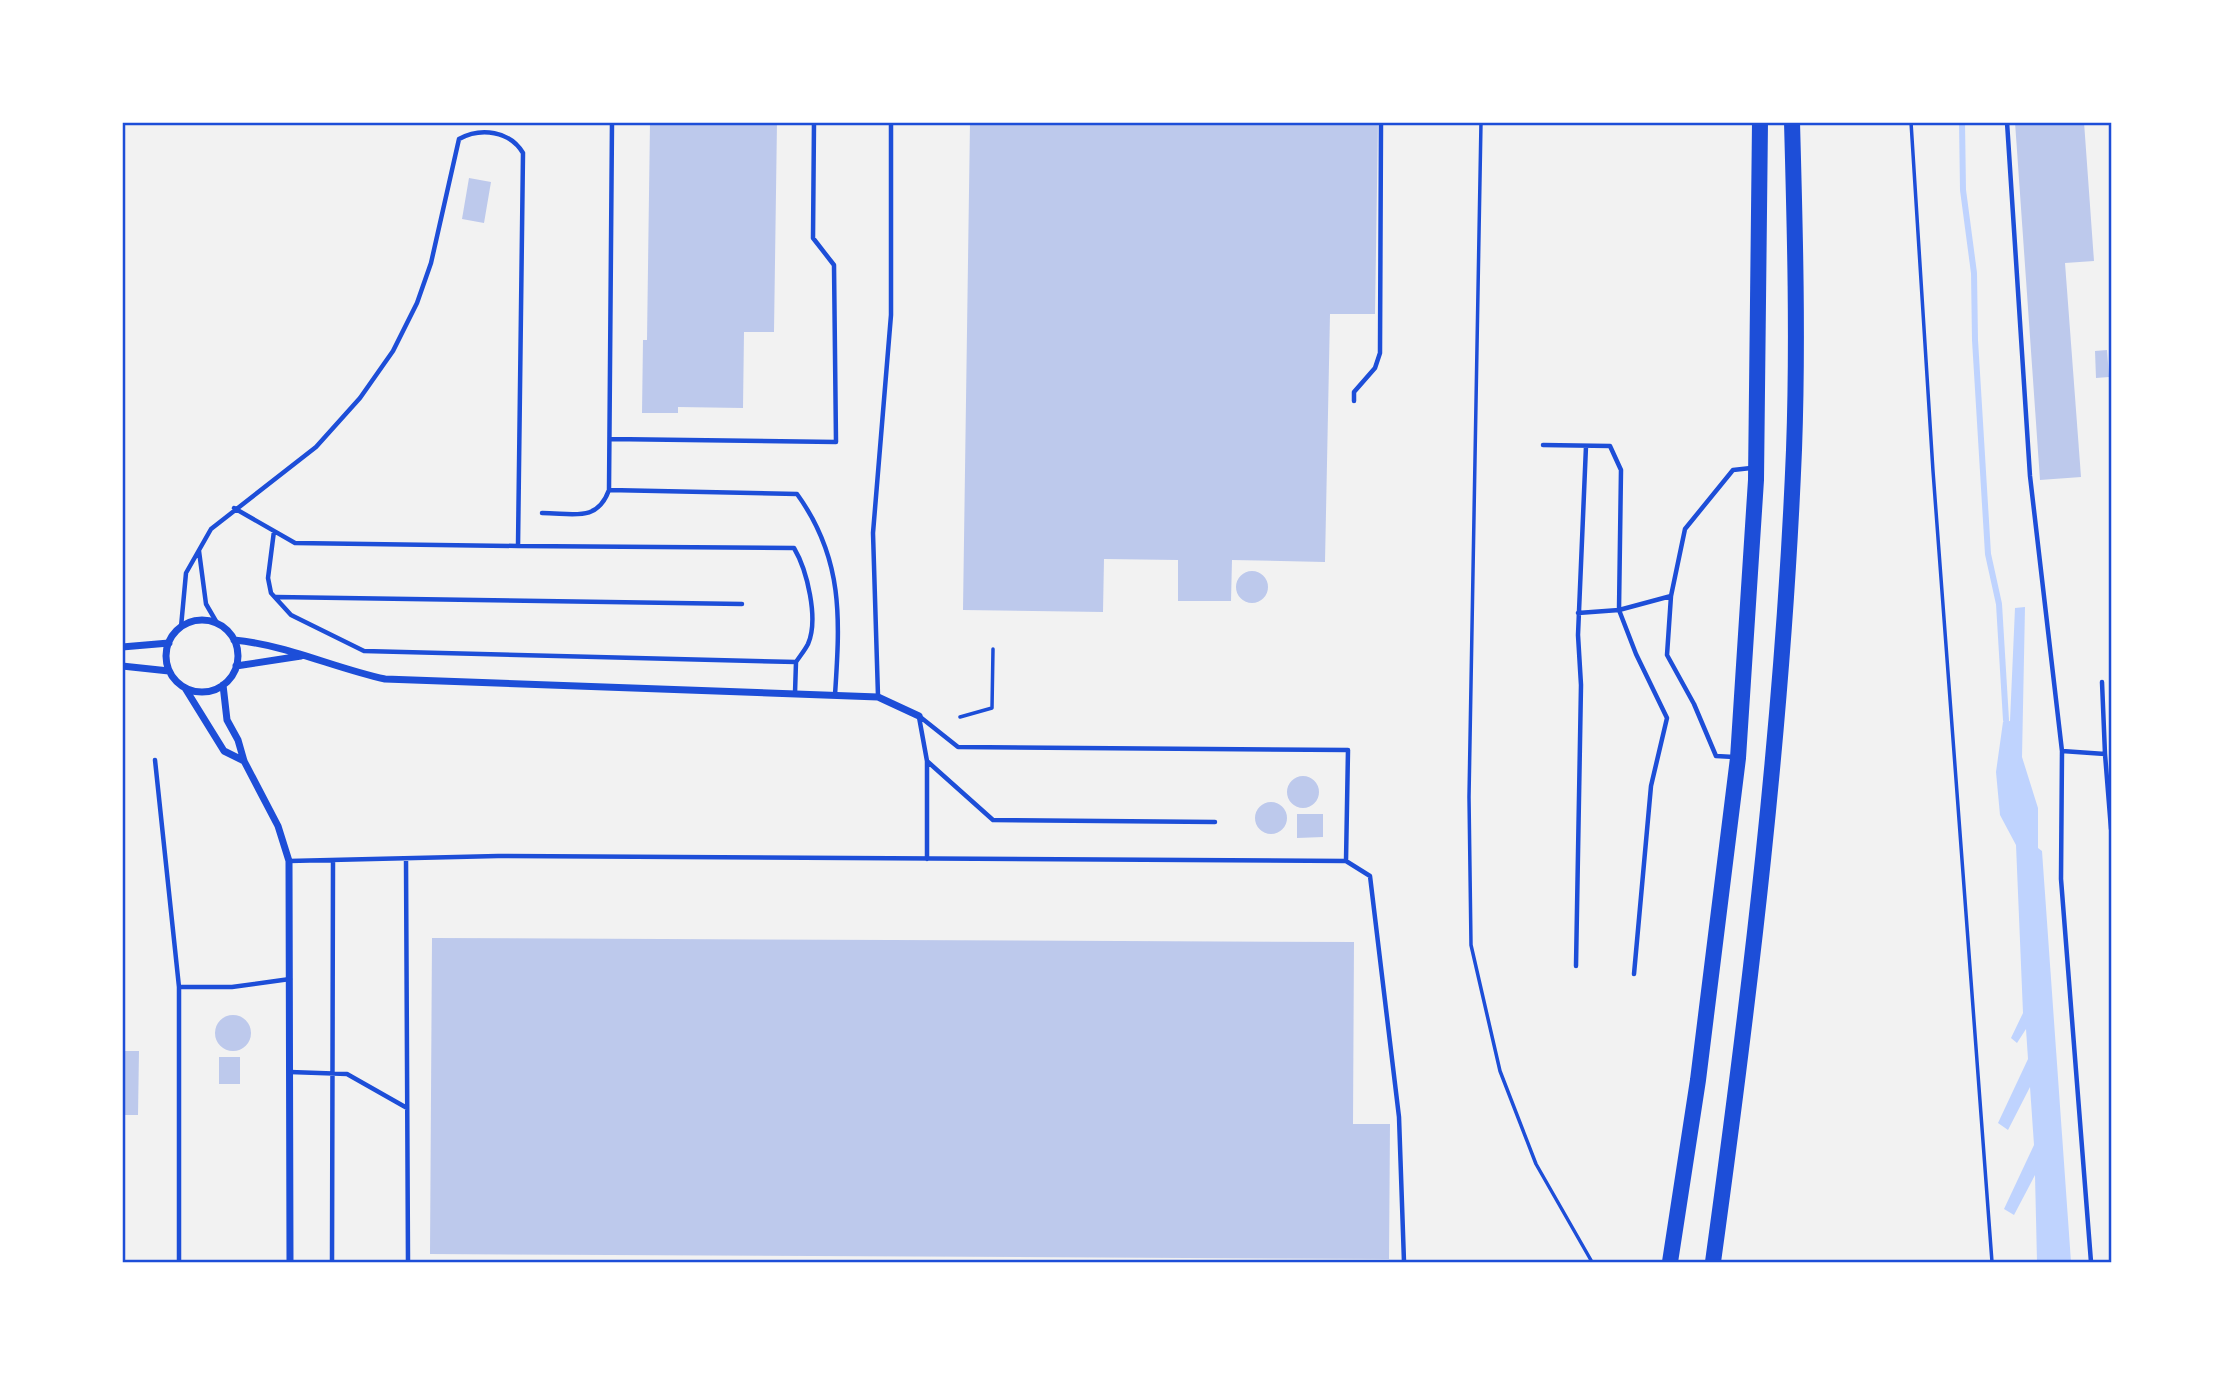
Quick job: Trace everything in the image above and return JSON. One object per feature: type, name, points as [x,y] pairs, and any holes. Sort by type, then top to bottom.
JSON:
[{"type":"highway","points":[[1670,1262],[1698,1080],[1738,758],[1755,468],[1761,265],[1760,122]]},
{"type":"highway","points":[[1713,1262],[1768,818],[1785,604],[1794,448],[1792,122]]},
{"type":"street","points":[[185,688],[202,692],[223,685],[236,666],[234,640],[217,623],[192,621],[181,627],[169,643],[166,661],[169,671],[185,688],[224,751],[244,761]]},
{"type":"street","points":[[234,640],[285,648],[302,656],[385,679],[878,697],[919,716]]},
{"type":"street","points":[[122,647],[169,643]]},
{"type":"street","points":[[236,666],[302,656]]},
{"type":"street","points":[[122,666],[169,671]]},
{"type":"street","points":[[223,685],[227,720],[238,740],[244,761],[278,826],[289,861],[290,1262]]},
{"type":"lane","points":[[542,513],[591,513],[603,505],[609,490],[612,122]]},
{"type":"lane","points":[[610,439],[836,442],[834,265],[813,238],[814,122]]},
{"type":"lane","points":[[878,697],[873,533],[891,315],[891,122]]},
{"type":"lane","points":[[1354,401],[1354,392],[1375,368],[1380,353],[1381,122]]},
{"type":"lane","points":[[2007,122],[2029,476],[2062,751],[2061,879],[2091,1262]]},
{"type":"lane","points":[[181,627],[186,573],[211,529],[234,508],[316,447],[360,398],[393,351],[417,303],[443,218],[453,156],[459,139],[468,134],[501,134],[515,140],[523,153],[518,547]]},
{"type":"lane","points":[[1543,445],[1610,446],[1621,470],[1619,610],[1636,654],[1667,718],[1651,786],[1634,974]]},
{"type":"lane","points":[[1576,966],[1581,685],[1578,613],[1586,446]]},
{"type":"lane","points":[[1738,758],[1716,756],[1694,704],[1667,655],[1671,596],[1685,529],[1733,470],[1755,468]]},
{"type":"lane","points":[[609,490],[797,494],[813,516],[832,562],[840,616],[835,695]]},
{"type":"lane","points":[[234,508],[295,543],[794,548],[805,566],[811,610],[809,643],[796,662],[795,693]]},
{"type":"lane","points":[[274,531],[268,578],[275,597],[291,615],[364,651],[796,662]]},
{"type":"lane","points":[[199,550],[206,604],[217,623]]},
{"type":"lane","points":[[1578,613],[1619,610],[1671,596]]},
{"type":"lane","points":[[275,597],[742,604]]},
{"type":"lane","points":[[2102,681],[2111,830]]},
{"type":"lane","points":[[919,716],[927,761],[927,859]]},
{"type":"lane","points":[[919,716],[958,747],[1348,750],[1346,861]]},
{"type":"lane","points":[[2062,751],[2105,754]]},
{"type":"lane","points":[[155,760],[179,987],[179,1262]]},
{"type":"lane","points":[[927,761],[993,821],[1215,822]]},
{"type":"lane","points":[[289,861],[498,856],[1346,861],[1370,876],[1399,1116],[1405,1262]]},
{"type":"lane","points":[[406,859],[408,1262]]},
{"type":"lane","points":[[332,1262],[333,860]]},
{"type":"lane","points":[[179,987],[232,987],[290,979]]},
{"type":"lane","points":[[289,1072],[347,1074],[407,1108]]},
{"type":"path","points":[[1481,122],[1469,797],[1472,945],[1500,1071],[1536,1164],[1592,1262]]},
{"type":"path","points":[[1911,122],[1933,471],[1993,1262]]},
{"type":"path","points":[[960,718],[992,708],[993,649]]},
{"type":"water","points":[[2025,607],[2022,757],[2038,808],[2038,848],[2042,851],[2071,1262],[2037,1262],[2035,1175],[2014,1215],[2004,1209],[2034,1145],[2030,1087],[2008,1130],[1998,1123],[2028,1059],[2026,1029],[2017,1043],[2011,1038],[2023,1013],[2016,845],[2000,815],[1996,772],[2003,722],[2010,721],[2015,608]]},
{"type":"building","points":[[650,122],[777,122],[774,332],[744,332],[743,408],[678,407],[678,413],[642,413],[643,340],[647,340]]},
{"type":"building","points":[[970,122],[1378,122],[1375,314],[1330,314],[1325,562],[1232,560],[1231,601],[1178,601],[1178,560],[1104,559],[1103,612],[963,610]]},
{"type":"building","points":[[2015,122],[2084,122],[2094,261],[2065,263],[2081,477],[2040,480]]},
{"type":"building","points":[[469,178],[491,182],[484,223],[462,219]]},
{"type":"building","points":[[2107,350],[2109,377],[2096,378],[2095,351]]},
{"type":"building","points":[[1252,571],[1263,576],[1268,587],[1263,598],[1252,603],[1241,598],[1236,587],[1241,576]]},
{"type":"building","points":[[1303,776],[1314,781],[1319,792],[1314,803],[1303,808],[1292,803],[1287,792],[1292,781]]},
{"type":"building","points":[[1271,802],[1282,807],[1287,818],[1282,829],[1271,834],[1260,829],[1255,818],[1260,807]]},
{"type":"building","points":[[1297,814],[1323,814],[1323,837],[1297,838]]},
{"type":"building","points":[[432,938],[1354,942],[1353,1124],[1390,1124],[1389,1259],[430,1254]]},
{"type":"building","points":[[233,1015],[246,1020],[251,1033],[246,1046],[233,1051],[220,1046],[215,1033],[220,1020]]},
{"type":"building","points":[[122,1051],[139,1051],[138,1115],[122,1115]]},
{"type":"building","points":[[219,1057],[240,1057],[240,1084],[219,1084]]},
{"type":"waterway","points":[[1962,122],[1963,190],[1974,273],[1975,340],[1988,554],[1999,604],[2006,720]]}]
